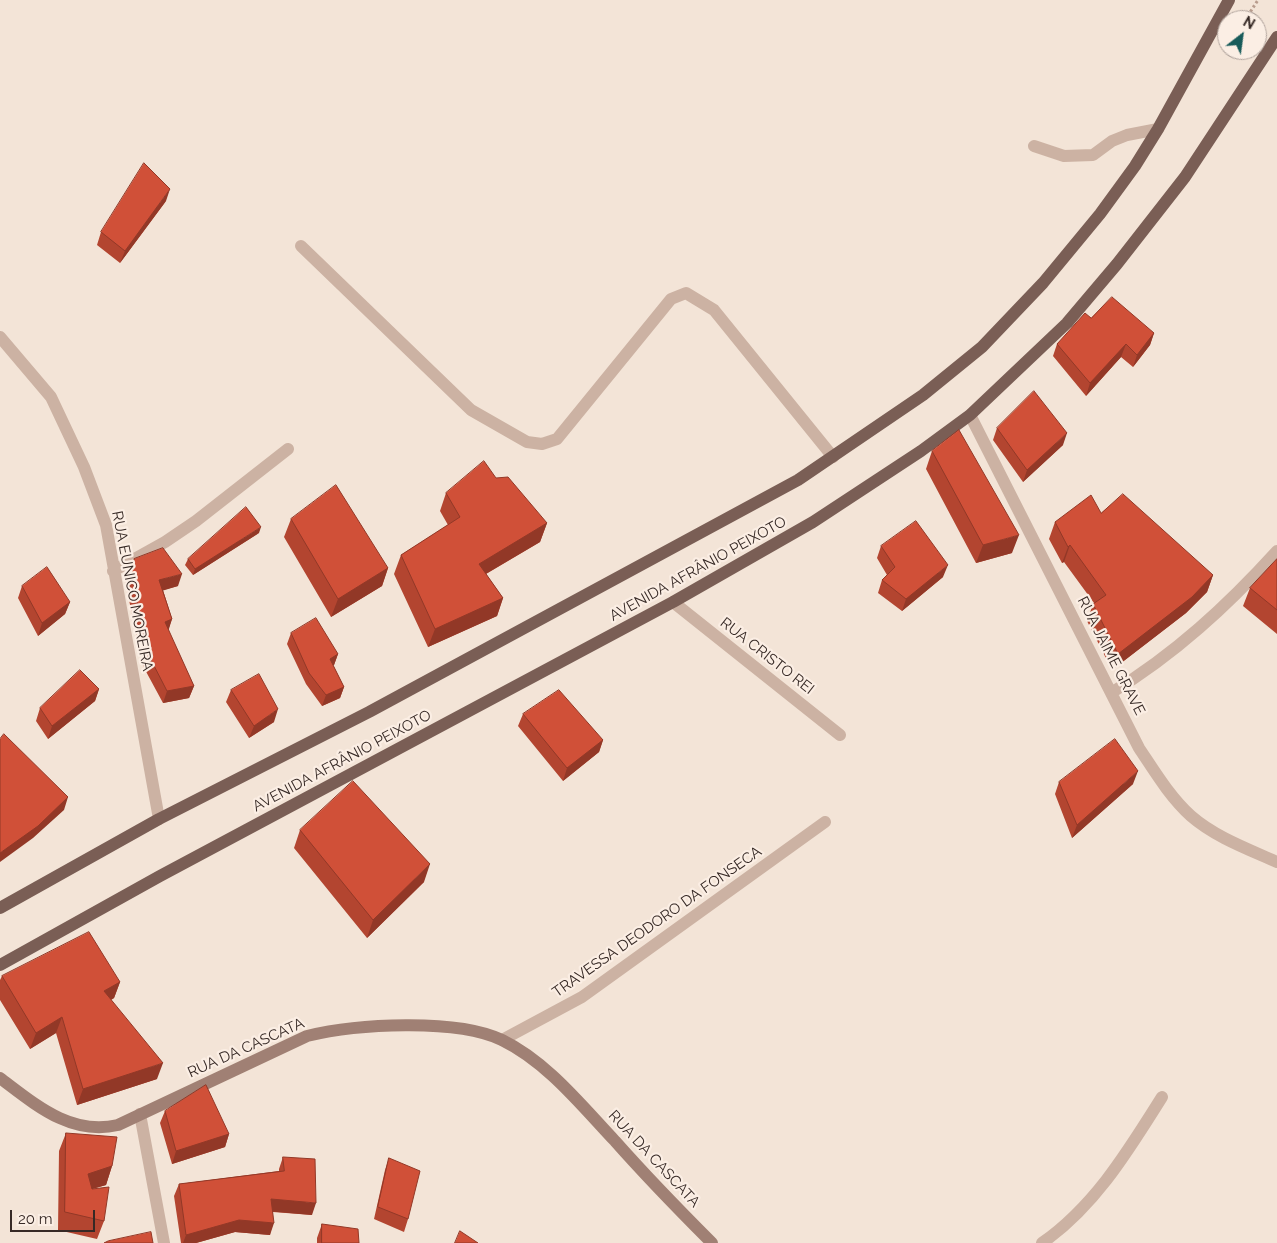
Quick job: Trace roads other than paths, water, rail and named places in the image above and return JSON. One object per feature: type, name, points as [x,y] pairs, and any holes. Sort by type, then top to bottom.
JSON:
[{"type":"main road","name":"AVENIDA AFRÂNIO PEIXOTO","points":[[0,908],[159,819],[526,628],[798,480],[923,395],[982,347],[1043,283],[1100,214],[1135,166],[1158,129],[1229,0]]},
{"type":"main road","name":"AVENIDA AFRÂNIO PEIXOTO","points":[[0,965],[160,876],[673,602],[813,522],[884,476],[970,414],[1067,323],[1134,243],[1185,178],[1277,37]]},
{"type":"main road","name":"RUA DA CASCATA","points":[[0,1078],[47,1111],[83,1128],[102,1129],[118,1125],[307,1036],[334,1029],[464,1029],[502,1040],[543,1068],[712,1243]]},
{"type":"street","points":[[1034,146],[1064,156],[1093,155],[1120,138],[1158,129]]},
{"type":"street","points":[[301,246],[471,410],[527,442],[542,444],[557,439],[671,299],[686,293],[714,310],[833,457]]},
{"type":"street","name":"RUA EUNICO MOREIRA","points":[[0,337],[51,397],[84,467],[106,525],[159,819]]},
{"type":"street","name":"RUA JAIME GRAVE","points":[[970,414],[1139,748],[1174,798],[1186,810],[1218,834],[1277,862]]},
{"type":"street","points":[[113,571],[165,542],[196,521],[288,448]]},
{"type":"street","points":[[1111,693],[1140,675],[1193,635],[1243,589],[1277,551]]},
{"type":"street","name":"RUA CRISTO REI","points":[[673,602],[840,735]]},
{"type":"street","name":"TRAVESSA DEODORO DA FONSECA","points":[[502,1040],[582,997],[825,822]]},
{"type":"street","points":[[1042,1243],[1059,1231],[1094,1198],[1124,1157],[1162,1097]]},
{"type":"street","points":[[140,1114],[164,1243]]}]
